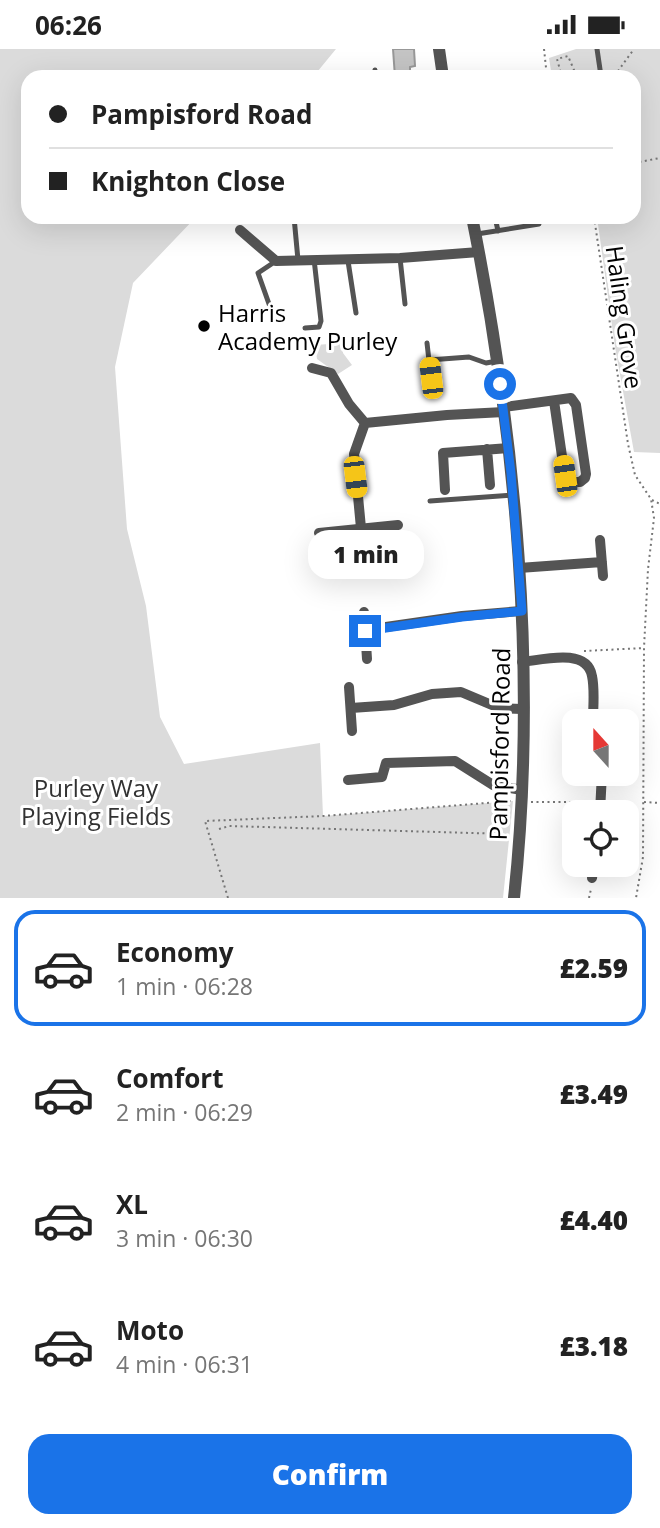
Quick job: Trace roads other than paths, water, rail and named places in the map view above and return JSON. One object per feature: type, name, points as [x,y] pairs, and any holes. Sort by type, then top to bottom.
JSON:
[{"type":"street","points":[[439,49],[442,70]]},
{"type":"street","name":"Pampisford Road","points":[[474,224],[509,448],[522,611],[521,795],[514,898]]},
{"type":"street","points":[[240,230],[276,261],[348,257],[400,258],[479,251]]},
{"type":"street","points":[[312,368],[331,373],[349,404],[365,423]]},
{"type":"street","points":[[365,423],[504,409],[571,398],[576,405],[586,474],[584,480],[568,482],[565,476],[554,401]]},
{"type":"street","points":[[361,528],[354,454],[365,423]]},
{"type":"street","points":[[445,490],[443,453],[509,448]]},
{"type":"street","points":[[487,449],[490,485]]},
{"type":"street","points":[[319,533],[398,524]]},
{"type":"street","points":[[600,540],[603,576]]},
{"type":"street","points":[[519,568],[602,562]]},
{"type":"street","points":[[365,631],[522,611]]},
{"type":"street","points":[[364,612],[367,659]]},
{"type":"street","points":[[522,662],[571,657],[582,660],[589,667],[592,676],[593,709]]},
{"type":"street","points":[[349,687],[352,731]]},
{"type":"street","points":[[351,708],[394,705],[432,694],[461,692],[499,708],[522,709]]},
{"type":"street","points":[[348,780],[382,777],[386,764],[455,761],[494,785],[521,795]]},
{"type":"lane","points":[[597,49],[600,70]]},
{"type":"lane","points":[[295,224],[298,260]]},
{"type":"lane","points":[[497,224],[498,230]]},
{"type":"lane","points":[[476,234],[539,224]]},
{"type":"lane","points":[[348,257],[356,313]]},
{"type":"lane","points":[[400,258],[405,305]]},
{"type":"lane","points":[[305,328],[319,327],[321,321],[314,259]]},
{"type":"lane","points":[[274,318],[258,273],[276,261]]},
{"type":"lane","points":[[427,343],[431,378]]},
{"type":"lane","points":[[429,360],[469,357],[486,363],[497,361]]},
{"type":"lane","points":[[430,501],[513,495]]},
{"type":"place","name":"Harris Academy Purley","points":[[204,326]]},
{"type":"park label","name":"Purley Way Playing Fields","points":[[96,801]]}]
